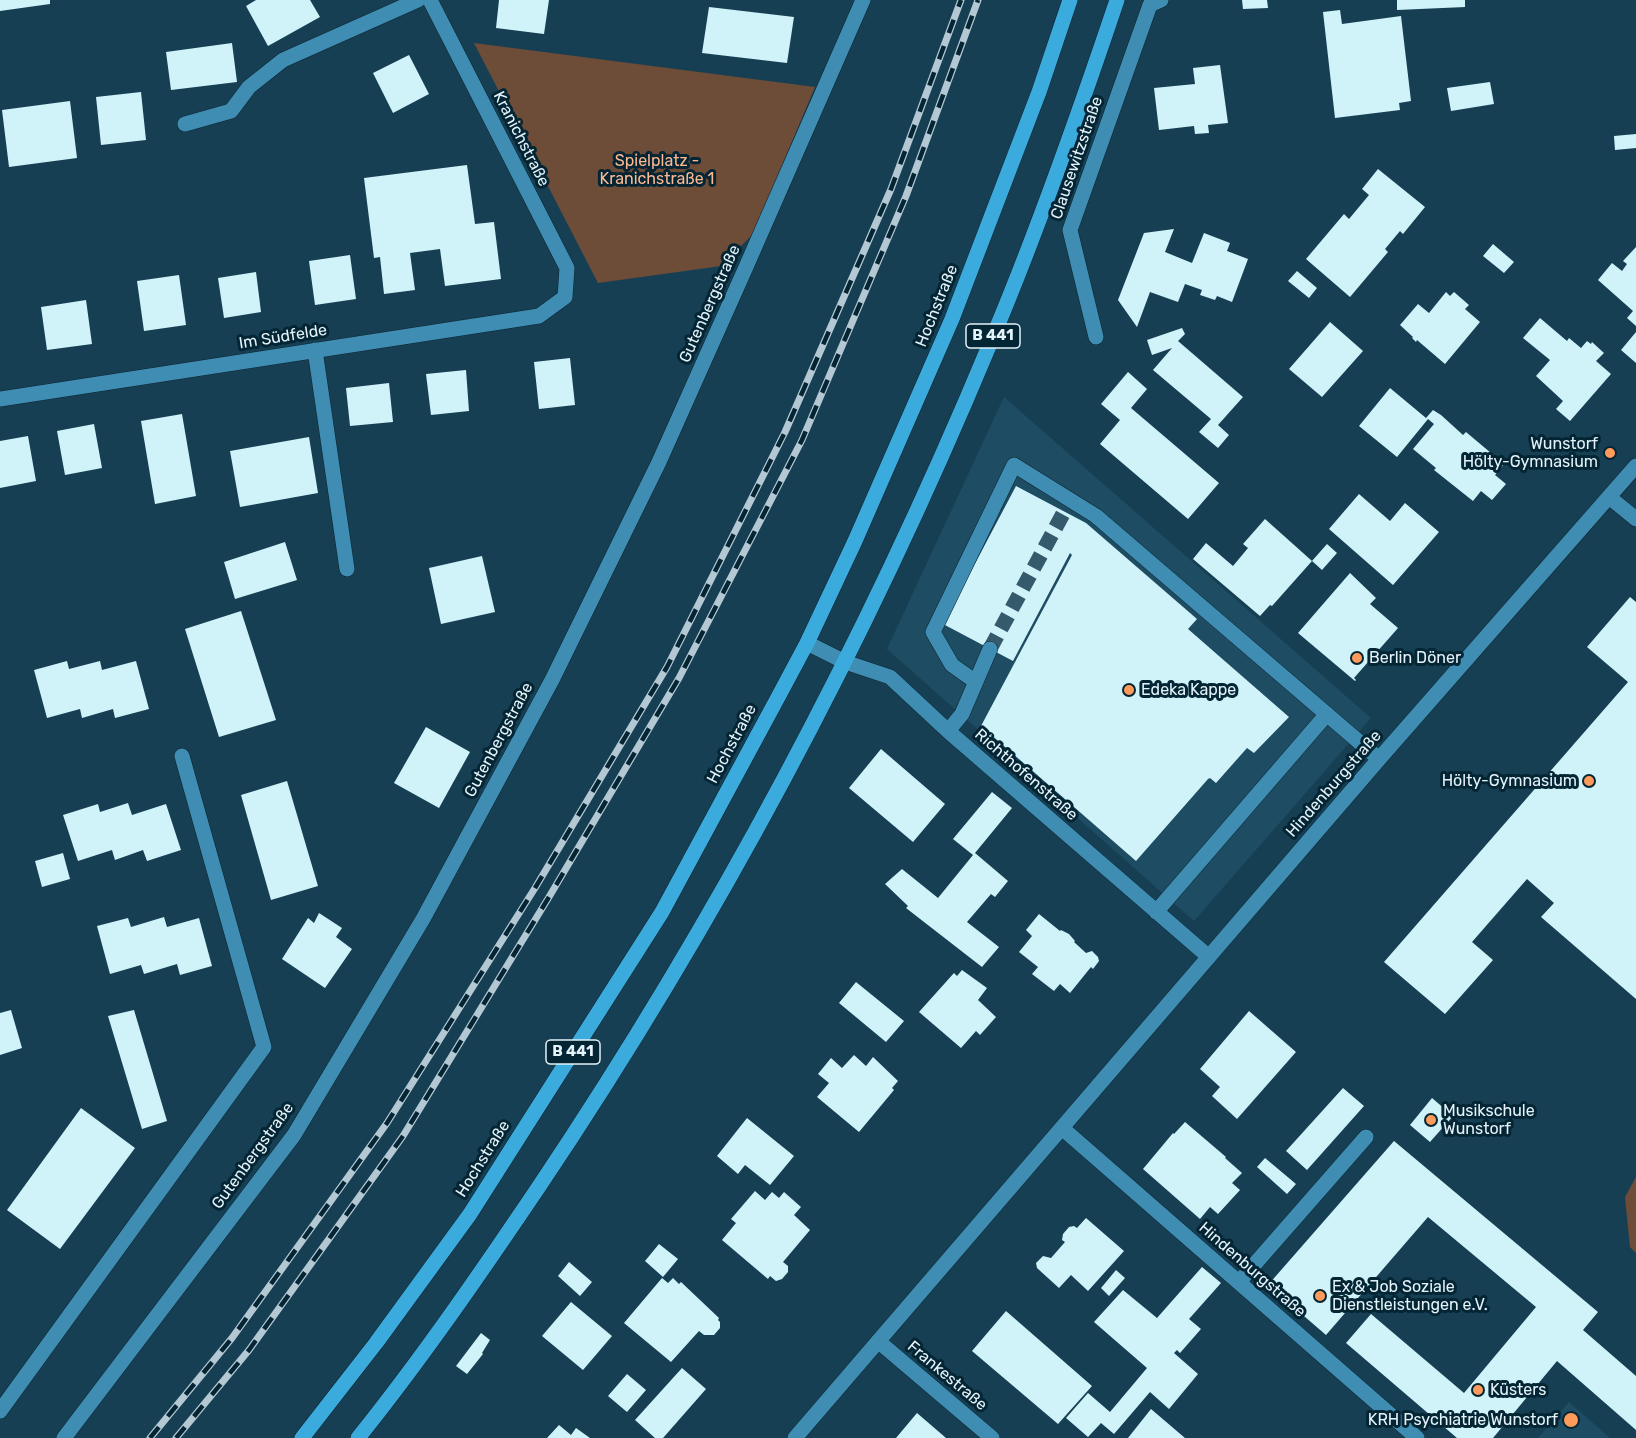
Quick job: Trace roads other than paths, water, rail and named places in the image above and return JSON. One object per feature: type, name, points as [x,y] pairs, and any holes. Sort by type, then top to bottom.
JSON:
[{"type":"main road","name":"Hochstraße","points":[[302,1438],[376,1343],[470,1214],[643,942],[662,912],[807,643],[855,541],[952,319],[1039,92],[1070,0]]},
{"type":"main road","name":"B 441","points":[[358,1438],[391,1397],[492,1257],[601,1094],[696,937],[818,716],[892,564],[989,346],[1074,126],[1118,0]]},
{"type":"street","points":[[185,124],[231,111],[249,87],[283,60],[417,0]]},
{"type":"street","name":"Kranichstraße","points":[[429,0],[567,268],[565,297]]},
{"type":"street","name":"Gutenbergstraße","points":[[64,1438],[294,1135],[423,919],[552,680],[659,462],[863,0]]},
{"type":"street","name":"Clausewitzstraße","points":[[1096,337],[1070,230],[1150,5],[1161,0]]},
{"type":"street","name":"Im Südfelde","points":[[0,399],[539,316],[565,297]]},
{"type":"street","points":[[315,350],[347,569]]},
{"type":"street","points":[[976,682],[952,665],[933,632],[1014,465],[1067,506],[1095,516],[1379,759]]},
{"type":"street","name":"Hindenburgstraße","points":[[795,1438],[1379,759],[1636,466]]},
{"type":"street","points":[[1610,496],[1636,519]]},
{"type":"street","name":"Richthofenstraße","points":[[807,643],[845,662],[890,677],[948,731],[1209,957]]},
{"type":"street","points":[[948,731],[962,714],[990,650]]},
{"type":"street","points":[[1156,912],[1327,714]]},
{"type":"street","points":[[0,1411],[264,1047],[182,756]]},
{"type":"street","name":"Hindenburgstraße","points":[[1062,1128],[1417,1438]]},
{"type":"street","points":[[1239,1282],[1366,1137]]},
{"type":"street","name":"Frankestraße","points":[[879,1341],[992,1438]]},
{"type":"tunnel","points":[[990,649],[1064,512]]},
{"type":"railway","points":[[150,1438],[232,1338],[387,1123],[535,888],[667,667],[785,432],[891,189],[961,0]]},
{"type":"railway","points":[[176,1438],[249,1350],[403,1136],[679,678],[802,440],[906,196],[978,0]]},
{"type":"place","name":"Wunstorf Hölty-Gymnasium","points":[[1610,453]]},
{"type":"place","name":"Berlin Döner","points":[[1357,658]]},
{"type":"place","name":"Edeka Kappe","points":[[1129,690]]},
{"type":"place","name":"Hölty-Gymnasium","points":[[1589,781]]},
{"type":"place","name":"Musikschule Wunstorf","points":[[1431,1120]]},
{"type":"place","name":"Ex & Job Soziale Dienstleistungen e.V.","points":[[1320,1296]]},
{"type":"place","name":"Küsters","points":[[1478,1390]]},
{"type":"place","name":"KRH Psychiatrie Wunstorf","points":[[1571,1420]]},
{"type":"park label","name":"Spielplatz - Kranichstraße 1","points":[[657,170]]}]
